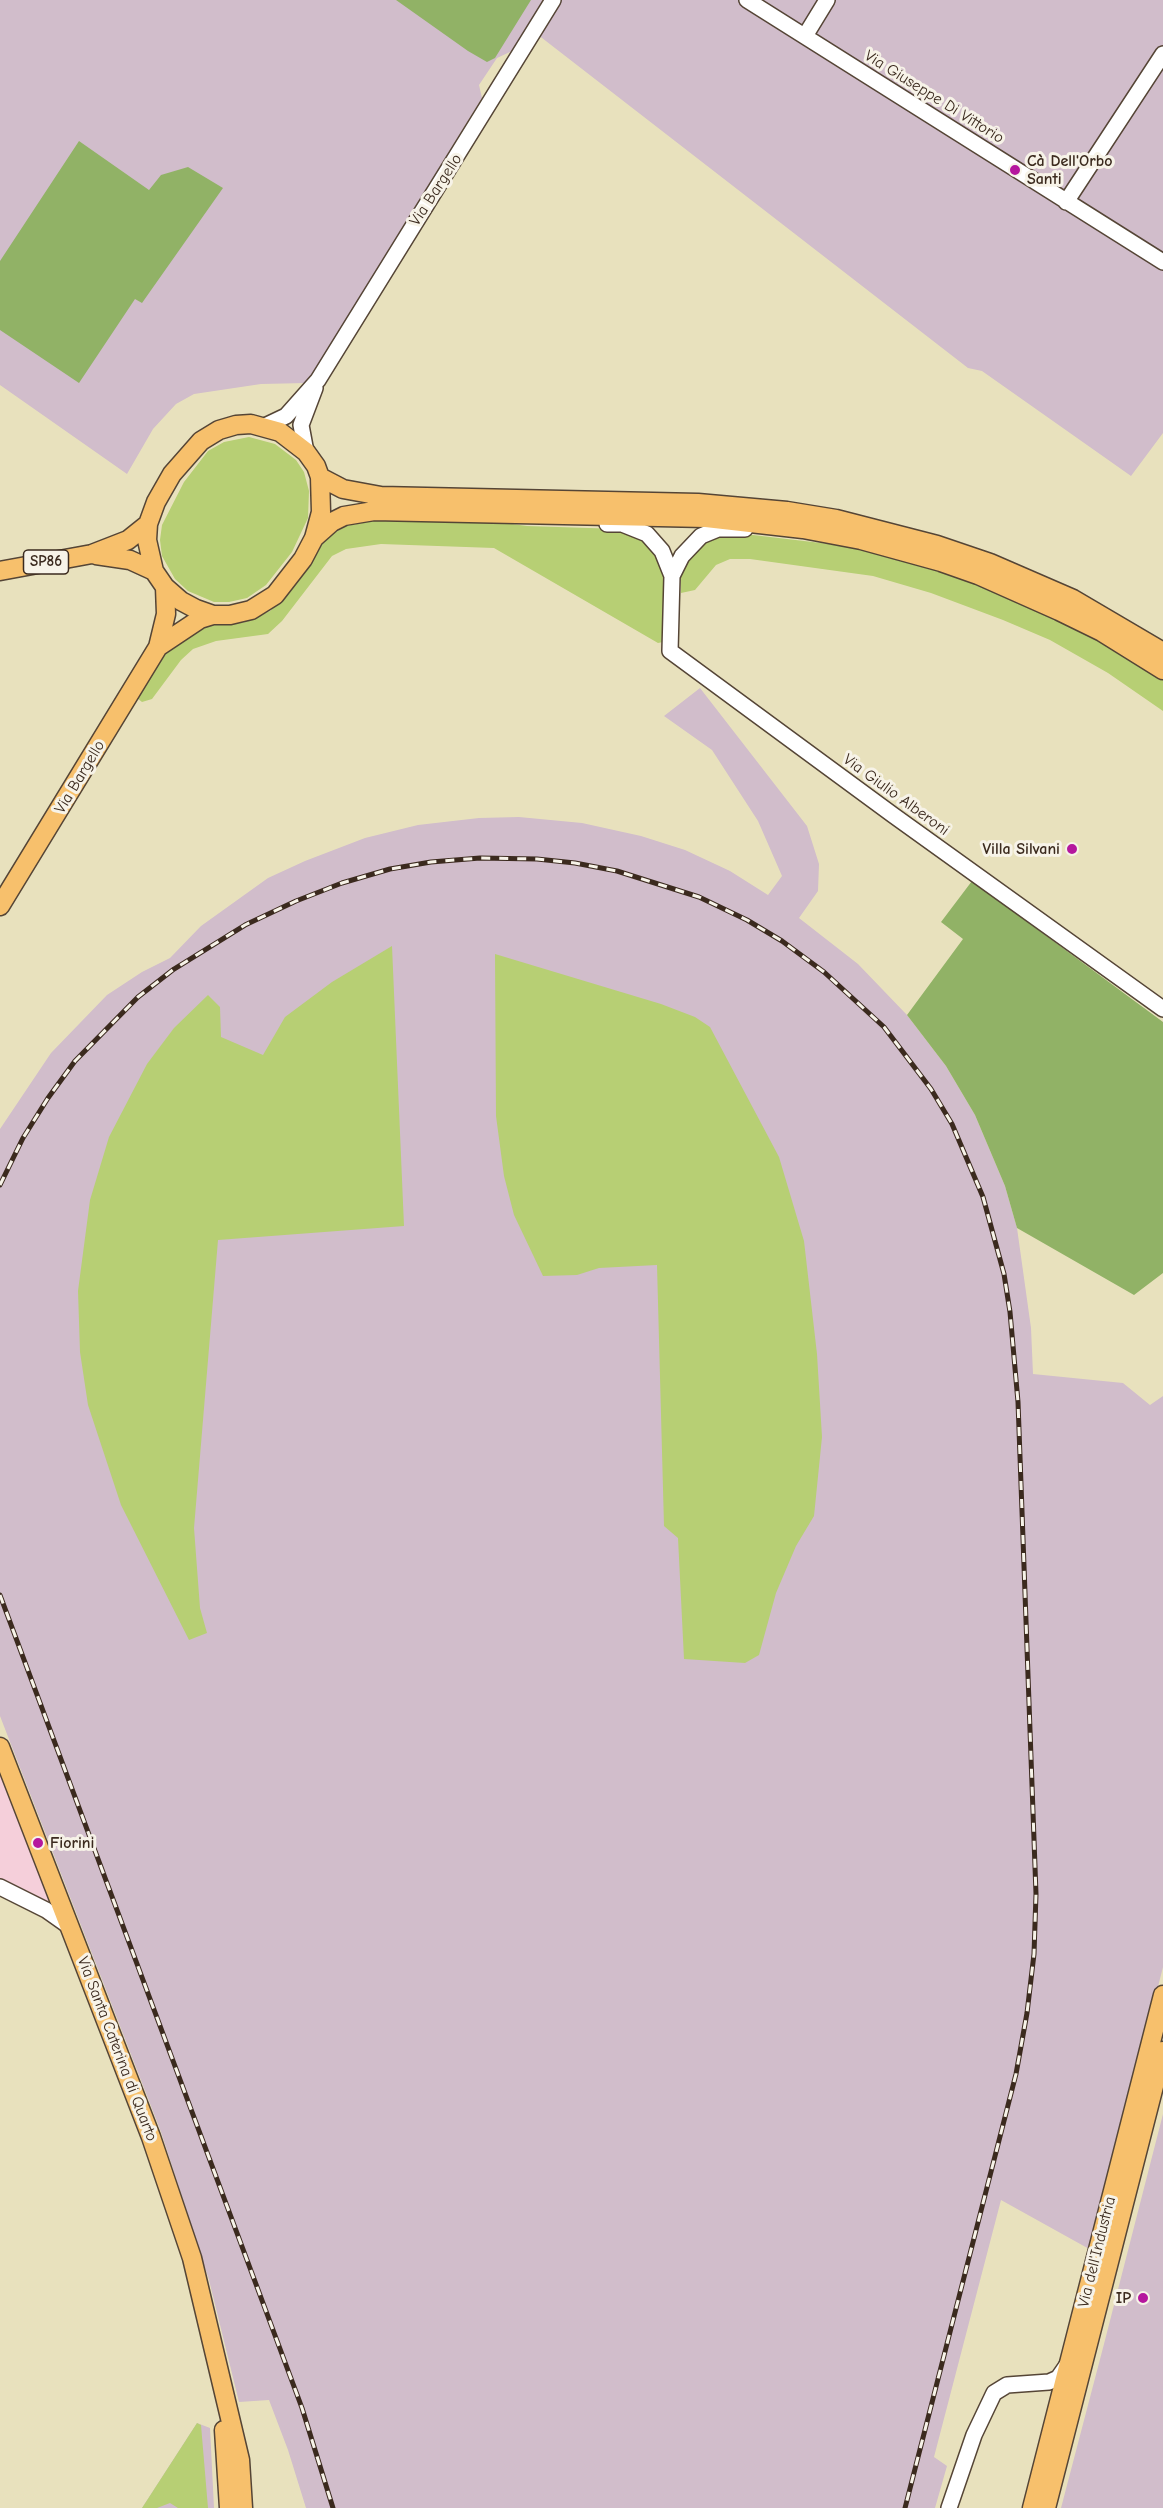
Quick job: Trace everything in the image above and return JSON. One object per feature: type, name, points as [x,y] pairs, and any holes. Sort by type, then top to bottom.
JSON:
[{"type":"main road","points":[[236,424],[265,426],[293,440],[306,452],[316,466],[320,477],[321,512],[314,538],[303,559],[275,595],[251,610],[230,615],[213,615],[181,601],[165,588],[154,572],[147,540],[148,524],[156,502],[172,474],[201,441],[219,430],[236,424]]},
{"type":"main road","points":[[320,477],[343,489],[381,496],[708,504],[787,511],[836,519],[937,545],[990,563],[1073,599],[1163,652]]},
{"type":"main road","points":[[314,538],[332,522],[344,516],[374,511],[706,518],[757,522],[849,537],[941,562],[1020,592],[1102,632],[1163,670]]},
{"type":"main road","name":"SP86","points":[[0,571],[92,554],[128,540],[148,524]]},
{"type":"main road","name":"SP86","points":[[92,554],[130,560],[154,572]]},
{"type":"main road","name":"Via Bargello","points":[[0,906],[158,647],[166,614],[165,588]]},
{"type":"main road","name":"Via Bargello","points":[[158,647],[200,619],[213,615]]},
{"type":"main road","name":"Via Santa Caterina di Quarto","points":[[0,1747],[71,1929],[172,2198],[192,2258],[240,2460],[243,2508]]},
{"type":"main road","name":"Via dell'Industria","points":[[1032,2508],[1163,1995]]},
{"type":"main road","name":"Via dell'Industria","points":[[1046,2508],[1163,2051]]},
{"type":"main road","name":"Via Santa Caterina di Quarto","points":[[216,2356],[224,2426],[229,2508]]},
{"type":"street","name":"Via Bargello","points":[[265,426],[286,416],[318,380],[554,0]]},
{"type":"street","name":"Via Giuseppe Di Vittorio","points":[[747,0],[1163,262]]},
{"type":"street","points":[[805,36],[827,0]]},
{"type":"street","points":[[1066,202],[1163,54]]},
{"type":"street","name":"Via Bargello","points":[[306,452],[301,425],[318,380]]},
{"type":"street","points":[[513,514],[530,522],[622,524],[637,529],[646,534],[662,551],[672,576]]},
{"type":"street","points":[[672,576],[689,545],[700,536],[718,529],[737,528],[822,540],[849,537]]},
{"type":"street","name":"Via Giulio Alberoni","points":[[672,576],[670,651],[892,815],[1163,1009]]},
{"type":"street","points":[[0,1887],[46,1910],[61,1919],[71,1929]]},
{"type":"street","points":[[949,2508],[974,2435],[994,2393],[1008,2385],[1049,2382],[1062,2374],[1070,2360]]},
{"type":"shaded area","points":[[0,0],[543,0],[512,51],[497,58],[479,85],[482,98],[307,383],[261,384],[194,394],[176,404],[153,429],[127,474],[0,385]]},
{"type":"shaded area","points":[[553,0],[1163,0],[1163,433],[1131,476],[982,371],[968,368],[533,31]]},
{"type":"shaded area","points":[[700,688],[807,826],[819,864],[818,891],[799,918],[858,964],[907,1015],[946,1066],[975,1115],[1005,1186],[1017,1228],[1031,1328],[1033,1374],[1123,1383],[1150,1405],[1163,1396],[1163,1967],[1091,2250],[1001,2200],[934,2457],[947,2466],[935,2508],[306,2508],[269,2400],[239,2402],[209,2280],[161,2132],[0,1716],[0,1129],[51,1053],[107,995],[142,972],[170,958],[201,926],[268,878],[365,838],[418,825],[479,818],[519,817],[582,823],[641,836],[685,850],[730,871],[768,895],[782,876],[758,821],[712,750],[664,716]]},
{"type":"shaded area","points":[[0,1775],[51,1904],[0,1879]]},
{"type":"shaded area","points":[[1163,2114],[1163,2508],[1061,2508],[1104,2344]]},
{"type":"shaded area","points":[[197,2423],[210,2428],[214,2508],[142,2508]]},
{"type":"green space","points":[[396,0],[531,0],[495,58],[487,62]]},
{"type":"green space","points":[[79,141],[149,190],[161,175],[188,167],[223,188],[142,303],[135,299],[79,383],[0,330],[0,261]]},
{"type":"green space","points":[[249,437],[275,444],[296,460],[304,472],[309,491],[308,518],[292,552],[266,585],[247,598],[229,602],[214,602],[188,591],[175,579],[162,556],[160,540],[162,525],[184,482],[208,451],[224,442]]},
{"type":"green space","points":[[378,520],[497,522],[527,526],[620,529],[645,538],[661,558],[665,580],[663,642],[658,643],[494,548],[381,544],[346,549],[332,556],[282,621],[268,634],[216,641],[193,649],[181,660],[152,699],[142,702],[137,698],[159,661],[170,648],[195,629],[214,624],[246,622],[270,611],[290,592],[326,538],[346,526]]},
{"type":"green space","points":[[736,533],[855,547],[935,569],[1008,596],[1083,632],[1163,680],[1163,711],[1108,673],[1050,640],[931,593],[873,576],[750,559],[730,559],[716,565],[695,590],[681,593],[681,576],[689,556],[709,538]]},
{"type":"green space","points":[[972,881],[1163,1022],[1163,1273],[1134,1295],[1017,1228],[1005,1186],[975,1115],[946,1066],[907,1015],[963,939],[941,922]]},
{"type":"green space","points":[[392,946],[404,1226],[218,1240],[194,1528],[200,1608],[207,1633],[189,1640],[121,1505],[88,1405],[80,1352],[78,1291],[90,1200],[109,1137],[147,1064],[174,1028],[208,995],[220,1007],[221,1037],[263,1055],[285,1017],[332,982]]},
{"type":"green space","points":[[495,954],[661,1004],[695,1017],[710,1027],[779,1157],[804,1241],[817,1354],[822,1437],[814,1516],[796,1546],[776,1593],[759,1655],[745,1663],[684,1659],[678,1538],[664,1526],[657,1265],[599,1268],[577,1275],[543,1276],[514,1215],[504,1176],[496,1116]]},
{"type":"green space","points":[[197,2423],[201,2425],[208,2508],[178,2508],[170,2503],[157,2508],[142,2508]]},
{"type":"railway","points":[[0,1185],[23,1138],[75,1061],[138,997],[174,969],[245,925],[296,901],[342,883],[390,869],[431,862],[480,858],[537,859],[575,863],[617,871],[699,897],[747,920],[782,941],[824,972],[884,1027],[931,1089],[952,1124],[983,1197],[1004,1274],[1010,1312],[1018,1402],[1036,1894],[1034,1954],[1027,2013],[1016,2074],[905,2508]]},
{"type":"railway","points":[[0,1595],[302,2408],[333,2508]]},
{"type":"place","name":"Cà Dell'Orbo Santi","points":[[1015,170]]},
{"type":"place","name":"Villa Silvani","points":[[1072,849]]},
{"type":"place","name":"Fiorini","points":[[38,1843]]},
{"type":"place","name":"IP","points":[[1143,2298]]}]
